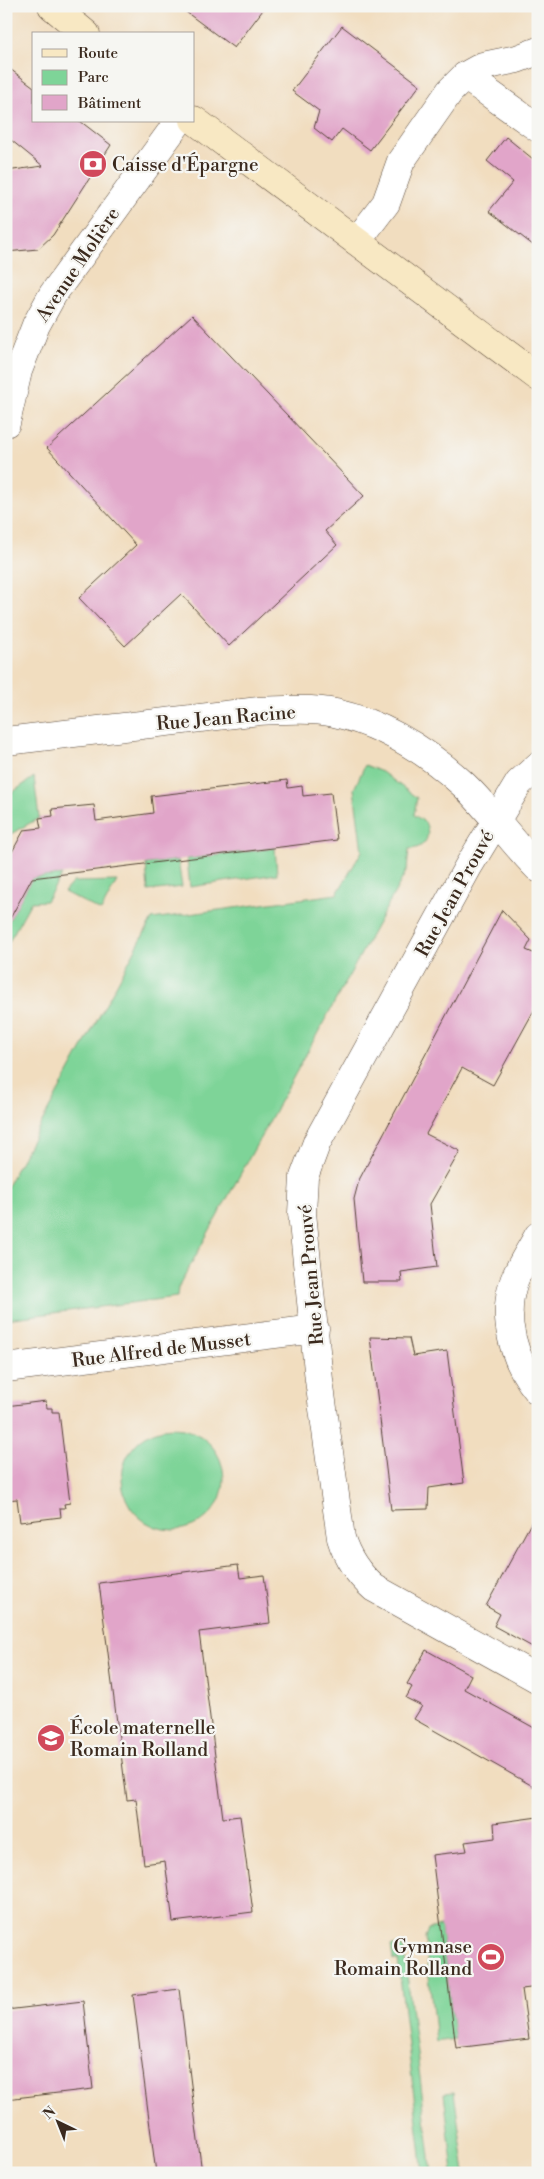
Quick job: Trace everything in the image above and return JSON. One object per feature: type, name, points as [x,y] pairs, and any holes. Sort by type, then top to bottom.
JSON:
[{"type":"street","points":[[52,6],[84,32]]},
{"type":"street","points":[[357,242],[386,203],[401,161],[450,91],[465,76],[483,66],[517,59],[538,52]]},
{"type":"street","points":[[465,76],[538,128]]},
{"type":"street","points":[[195,121],[538,377]]},
{"type":"street","name":"Avenue Molière","points":[[6,423],[18,371],[36,325],[53,294],[178,122]]},
{"type":"street","name":"Rue Jean Racine","points":[[6,741],[259,711],[298,710],[334,713],[376,725],[413,746],[464,786],[538,868]]},
{"type":"street","name":"Rue Jean Prouvé","points":[[538,766],[519,783],[496,820],[454,892],[317,1142],[304,1177],[302,1213],[320,1380],[341,1538],[351,1562],[365,1580],[386,1596],[538,1678]]},
{"type":"street","points":[[538,1236],[514,1282],[509,1302],[508,1318],[516,1352],[529,1379],[538,1391]]},
{"type":"street","name":"Rue Alfred de Musset","points":[[6,1368],[315,1330]]},
{"type":"green space","points":[[6,136],[11,171],[6,171]]},
{"type":"green space","points":[[365,765],[382,772],[417,798],[414,815],[425,822],[428,832],[426,841],[419,847],[409,849],[407,870],[178,1288],[177,1297],[6,1319],[6,1188],[152,919],[337,894],[362,851],[354,789]]},
{"type":"green space","points":[[34,777],[39,818],[9,835],[6,834],[6,797]]},
{"type":"green space","points":[[275,848],[277,874],[190,887],[187,859]]},
{"type":"green space","points":[[178,860],[182,887],[148,891],[146,864]]},
{"type":"green space","points":[[62,875],[46,901],[31,902],[6,947],[6,926],[32,878]]},
{"type":"green space","points":[[117,881],[101,911],[64,892],[73,882]]},
{"type":"green space","points":[[173,1428],[193,1431],[202,1436],[216,1450],[221,1459],[224,1479],[221,1499],[216,1508],[202,1522],[193,1527],[173,1530],[153,1527],[144,1522],[130,1508],[125,1499],[122,1479],[125,1459],[130,1450],[144,1436],[153,1431]]},
{"type":"green space","points":[[441,1926],[455,2039],[436,2042],[425,1938],[428,1929]]},
{"type":"green space","points":[[391,1945],[400,1945],[404,1950],[432,2173],[423,2173],[398,1960],[393,1960]]},
{"type":"green space","points":[[454,2092],[465,2173],[453,2173],[444,2093]]},
{"type":"building","points":[[178,6],[266,6],[234,48]]},
{"type":"building","points":[[342,26],[420,85],[370,150],[342,129],[332,142],[314,128],[319,111],[292,91]]},
{"type":"building","points":[[6,66],[32,86],[32,122],[81,122],[111,145],[53,235],[38,249],[6,252],[6,171],[43,166],[6,136]]},
{"type":"building","points":[[506,137],[533,159],[538,152],[538,249],[489,211],[513,182],[487,161]]},
{"type":"building","points":[[192,315],[364,496],[325,531],[337,545],[229,646],[181,594],[125,646],[79,598],[136,545],[47,448]]},
{"type":"building","points":[[287,780],[288,788],[302,786],[303,796],[331,793],[337,840],[32,878],[6,926],[6,863],[24,830],[41,828],[39,818],[53,816],[52,809],[94,805],[96,821],[153,813],[151,796]]},
{"type":"building","points":[[502,910],[531,940],[526,950],[538,955],[538,1003],[493,1085],[462,1068],[426,1134],[460,1151],[430,1204],[437,1267],[401,1272],[402,1282],[362,1282],[354,1199],[359,1180]]},
{"type":"building","points":[[370,1337],[409,1338],[413,1356],[447,1351],[464,1483],[429,1488],[428,1509],[391,1510]]},
{"type":"building","points":[[46,1401],[47,1408],[52,1408],[52,1412],[59,1412],[70,1503],[64,1504],[65,1508],[60,1508],[61,1517],[20,1522],[17,1499],[6,1500],[6,1406]]},
{"type":"building","points":[[538,1510],[538,1650],[494,1626],[500,1614],[486,1606]]},
{"type":"building","points":[[238,1565],[240,1578],[264,1575],[270,1623],[199,1632],[223,1818],[240,1816],[253,1912],[173,1922],[165,1861],[144,1864],[136,1799],[127,1800],[99,1583]]},
{"type":"building","points":[[426,1650],[471,1675],[464,1689],[538,1730],[538,1789],[414,1719],[422,1706],[406,1698],[412,1687],[407,1684]]},
{"type":"building","name":"Gymnase Romain Rolland","points":[[538,1817],[538,1987],[522,1989],[529,2039],[456,2048],[432,1855],[467,1851],[465,1842],[495,1838],[494,1823]]},
{"type":"building","points":[[179,1989],[202,2173],[156,2173],[133,1995]]},
{"type":"building","points":[[83,2001],[93,2089],[6,2099],[6,2010]]},
{"type":"place","name":"Caisse d'Épargne","points":[[93,164]]},
{"type":"place","name":"École maternelle Romain Rolland","points":[[51,1738]]},
{"type":"place","name":"Gymnase Romain Rolland","points":[[491,1957]]}]
